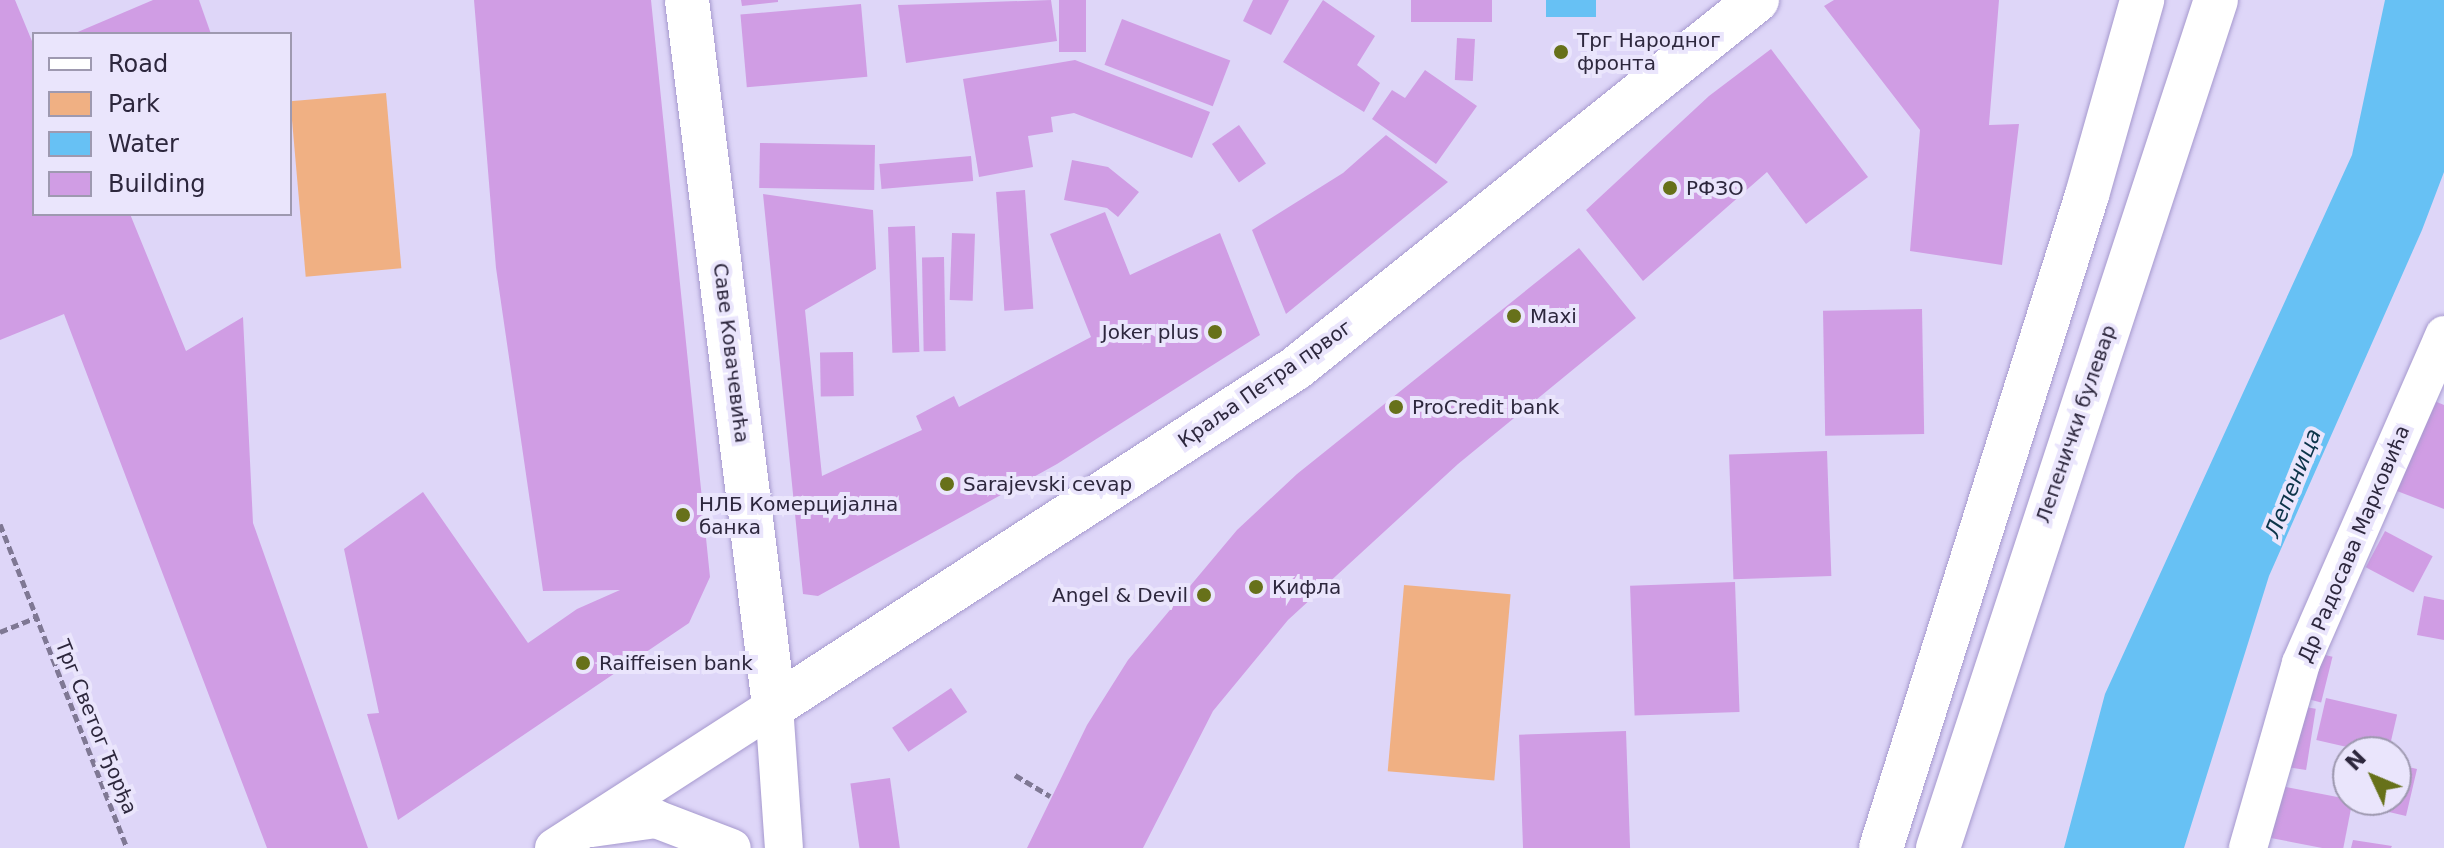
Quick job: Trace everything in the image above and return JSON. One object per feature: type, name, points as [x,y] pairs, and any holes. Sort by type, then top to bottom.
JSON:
[{"type":"street","name":"Саве Ковачевића","points":[[687,0],[774,706]]},
{"type":"street","points":[[2119,0],[2123,62]]},
{"type":"street","points":[[1881,848],[2087,195],[2142,0]]},
{"type":"street","name":"Лепенички булевар","points":[[1938,848],[2216,0]]},
{"type":"street","name":"Краља Петра првог","points":[[774,706],[1296,368],[1742,12]]},
{"type":"street","name":"Др Радосава Марковића","points":[[2248,848],[2301,663],[2444,335]]},
{"type":"street","points":[[566,839],[774,706],[784,848]]},
{"type":"street","points":[[566,839],[656,819],[732,848]]},
{"type":"path","name":"Трг Светог Ђорђа","points":[[0,524],[127,848]]},
{"type":"path","points":[[0,632],[35,618]]},
{"type":"path","points":[[1015,775],[1050,796]]},
{"type":"green space","points":[[386,93],[401,268],[306,277],[292,101]]},
{"type":"green space","points":[[1404,585],[1511,594],[1494,781],[1388,771]]},
{"type":"water","points":[[1546,0],[1596,0],[1596,17],[1546,17]]},
{"type":"water","name":"Лепеница","points":[[2385,0],[2444,0],[2444,172],[2422,230],[2269,576],[2184,848],[2064,848],[2105,694],[2352,155]]},
{"type":"building","points":[[0,0],[15,0],[32,41],[32,216],[131,216],[186,351],[243,317],[253,523],[368,848],[267,848],[64,314],[0,340]]},
{"type":"building","points":[[153,0],[199,0],[210,32],[78,32]]},
{"type":"building","points":[[474,0],[651,0],[710,577],[689,623],[398,820],[367,714],[379,713],[344,549],[423,492],[528,643],[577,609],[620,590],[543,591],[496,268]]},
{"type":"building","points":[[741,0],[778,0],[778,2],[742,6]]},
{"type":"building","points":[[1051,0],[1057,41],[906,63],[898,5]]},
{"type":"building","points":[[1059,0],[1086,0],[1086,52],[1059,52]]},
{"type":"building","points":[[1253,0],[1289,0],[1271,35],[1243,21]]},
{"type":"building","points":[[1323,0],[1375,36],[1357,65],[1380,83],[1364,112],[1283,62]]},
{"type":"building","points":[[1411,0],[1492,0],[1492,22],[1411,22]]},
{"type":"building","points":[[1834,0],[1999,0],[1989,125],[2019,124],[2002,265],[1910,251],[1920,130],[1824,6]]},
{"type":"building","points":[[861,4],[867,77],[747,87],[740,15]]},
{"type":"building","points":[[1122,19],[1230,61],[1213,106],[1104,65]]},
{"type":"building","points":[[1457,38],[1475,39],[1473,81],[1455,80]]},
{"type":"building","points":[[1771,49],[1868,177],[1806,224],[1767,172],[1643,281],[1586,210],[1709,96]]},
{"type":"building","points":[[1075,60],[1210,112],[1192,158],[1074,113],[1051,117],[1053,132],[1028,136],[1033,167],[979,177],[963,79]]},
{"type":"building","points":[[1425,70],[1477,106],[1436,164],[1372,119],[1392,90],[1405,98]]},
{"type":"building","points":[[1239,125],[1266,164],[1239,182],[1212,144]]},
{"type":"building","points":[[1386,135],[1448,182],[1286,314],[1252,230],[1343,173]]},
{"type":"building","points":[[760,143],[875,145],[874,190],[759,188]]},
{"type":"building","points":[[971,156],[973,181],[882,189],[879,164]]},
{"type":"building","points":[[1072,160],[1108,167],[1139,192],[1118,217],[1107,208],[1064,200]]},
{"type":"building","points":[[1025,190],[1033,309],[1004,311],[996,192]]},
{"type":"building","points":[[763,194],[873,210],[876,269],[805,310],[822,476],[922,430],[916,416],[954,396],[959,407],[1091,337],[1050,234],[1105,212],[1130,275],[1220,233],[1260,335],[1057,464],[818,596],[803,594]]},
{"type":"building","points":[[915,226],[919,352],[892,353],[888,227]]},
{"type":"building","points":[[952,233],[975,234],[973,301],[950,300]]},
{"type":"building","name":"Кифла","points":[[1579,248],[1636,318],[1458,464],[1288,620],[1213,711],[1143,848],[1027,848],[1087,725],[1128,660],[1237,530],[1297,474]]},
{"type":"building","points":[[922,257],[944,257],[946,351],[924,351]]},
{"type":"building","points":[[1922,309],[1924,434],[1825,436],[1823,311]]},
{"type":"building","points":[[853,352],[854,396],[821,397],[820,353]]},
{"type":"building","points":[[2432,400],[2444,405],[2444,509],[2397,491]]},
{"type":"building","points":[[1827,451],[1831,576],[1733,579],[1729,454]]},
{"type":"building","points":[[2385,531],[2433,556],[2413,593],[2366,567]]},
{"type":"building","points":[[1735,582],[1740,712],[1635,716],[1630,586]]},
{"type":"building","points":[[2424,596],[2444,600],[2444,640],[2417,635]]},
{"type":"building","points":[[2317,653],[2333,657],[2321,702],[2306,699]]},
{"type":"building","points":[[951,688],[967,712],[908,752],[892,728]]},
{"type":"building","points":[[2326,698],[2397,714],[2392,736],[2332,736],[2332,744],[2316,740]]},
{"type":"building","points":[[2298,706],[2316,709],[2306,770],[2288,767]]},
{"type":"building","points":[[1626,731],[1630,848],[1523,848],[1519,735]]},
{"type":"building","points":[[2412,768],[2417,769],[2412,790]]},
{"type":"building","points":[[890,778],[900,848],[859,848],[850,784]]},
{"type":"building","points":[[2281,786],[2332,796],[2332,816],[2350,816],[2343,848],[2322,848],[2271,838]]},
{"type":"building","points":[[2353,840],[2392,846],[2351,848]]},
{"type":"place","name":"Трг Народног фронта","points":[[1561,52]]},
{"type":"place","name":"РФЗО","points":[[1670,188]]},
{"type":"place","name":"Maxi","points":[[1514,316]]},
{"type":"place","name":"Joker plus","points":[[1215,332]]},
{"type":"place","name":"ProCredit bank","points":[[1396,407]]},
{"type":"place","name":"Sarajevski cevap","points":[[947,484]]},
{"type":"place","name":"НЛБ Комерцијална банка","points":[[683,515]]},
{"type":"place","name":"Кифла","points":[[1256,587]]},
{"type":"place","name":"Angel & Devil","points":[[1204,595]]},
{"type":"place","name":"Raiffeisen bank","points":[[583,663]]}]
